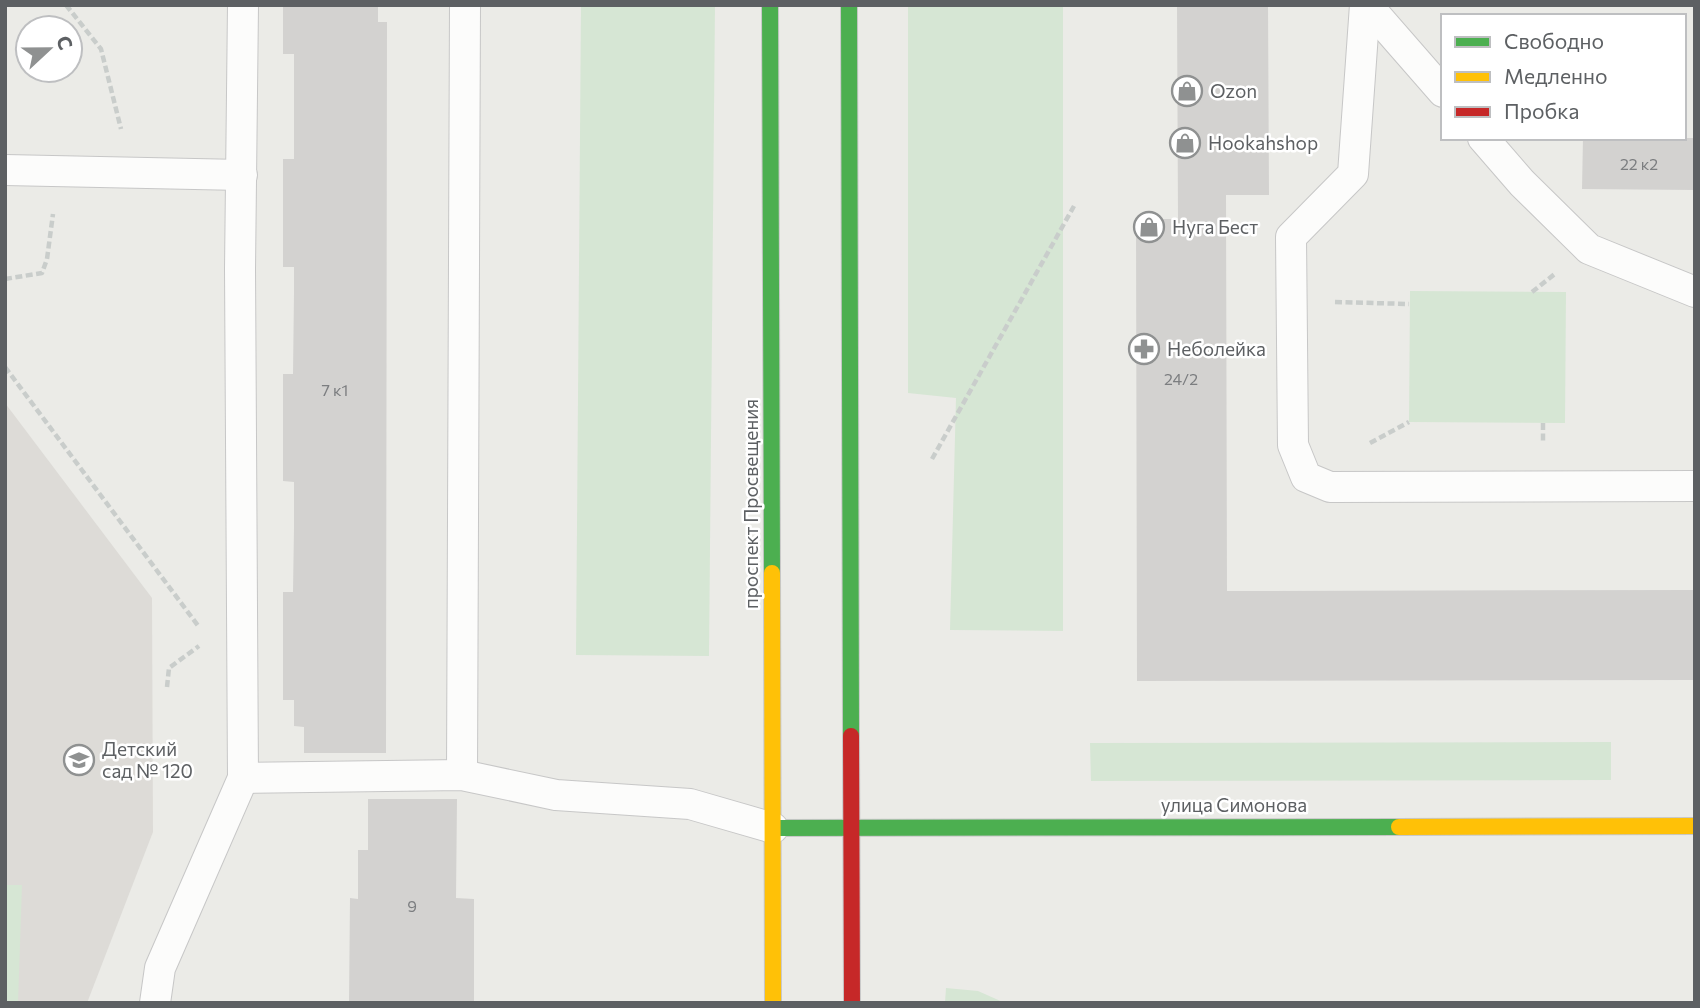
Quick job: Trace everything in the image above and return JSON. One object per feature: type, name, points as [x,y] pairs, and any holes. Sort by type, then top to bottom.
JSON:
[{"type":"main road","name":"проспект Просвещения","points":[[770,5],[773,1003]]},
{"type":"main road","points":[[849,5],[852,1003]]},
{"type":"main road","name":"улица Симонова","points":[[773,828],[1695,826]]},
{"type":"lane","points":[[155,1003],[160,968],[243,778],[240,282],[243,5]]},
{"type":"lane","points":[[462,775],[465,5]]},
{"type":"lane","points":[[1366,5],[1441,90]]},
{"type":"lane","points":[[1366,5],[1353,174],[1291,237],[1293,445],[1306,477],[1331,488],[1695,486]]},
{"type":"lane","points":[[1485,140],[1522,183],[1589,249],[1695,292]]},
{"type":"lane","points":[[5,170],[242,176]]},
{"type":"lane","points":[[243,778],[462,775],[555,795],[690,804],[773,828]]},
{"type":"path","points":[[66,5],[101,49],[132,173]]},
{"type":"path","points":[[5,279],[41,273],[47,259],[59,173]]},
{"type":"path","points":[[932,459],[1074,206]]},
{"type":"path","points":[[1292,301],[1409,304]]},
{"type":"path","points":[[5,367],[200,628]]},
{"type":"path","points":[[167,687],[169,668],[208,639],[243,686]]},
{"type":"shaded area","name":"Детский сад № 120","points":[[5,403],[152,598],[153,832],[87,1003],[5,1003]]},
{"type":"green space","points":[[581,5],[715,5],[709,656],[576,655]]},
{"type":"green space","points":[[908,5],[1063,5],[1063,631],[950,630],[956,398],[908,393]]},
{"type":"green space","points":[[1410,291],[1566,292],[1565,423],[1409,422]]},
{"type":"green space","points":[[1611,742],[1611,780],[1091,781],[1090,743]]},
{"type":"green space","points":[[5,885],[22,885],[18,1003],[5,1003]]},
{"type":"green space","points":[[946,988],[978,991],[1005,1003],[945,1003]]},
{"type":"building","points":[[283,5],[378,5],[378,22],[387,22],[386,753],[304,753],[304,727],[294,726],[294,700],[283,700],[283,592],[293,592],[294,482],[283,481],[283,374],[293,374],[294,267],[283,267],[283,159],[294,159],[294,54],[283,54]]},
{"type":"building","points":[[1177,5],[1268,5],[1269,195],[1226,195],[1227,591],[1695,590],[1695,680],[1137,681],[1136,219],[1178,219]]},
{"type":"building","points":[[1695,138],[1695,190],[1582,189],[1583,140]]},
{"type":"building","points":[[368,799],[457,799],[456,898],[474,899],[474,1003],[349,1003],[350,898],[358,899],[358,850],[368,850]]},
{"type":"traffic: fast","points":[[770,5],[772,573]]},
{"type":"traffic: fast","points":[[849,5],[851,736]]},
{"type":"traffic: fast","points":[[773,828],[1399,827]]},
{"type":"traffic: slow","points":[[772,573],[773,1003]]},
{"type":"traffic: slow","points":[[1399,827],[1695,826]]},
{"type":"traffic: jam","points":[[851,736],[852,1003]]},
{"type":"place","name":"Ozon","points":[[1187,91]]},
{"type":"place","name":"Hookahshop","points":[[1185,143]]},
{"type":"place","name":"Нуга Бест","points":[[1149,227]]},
{"type":"place","name":"Неболейка","points":[[1144,349]]},
{"type":"place","name":"Детский сад № 120","points":[[79,760]]}]
